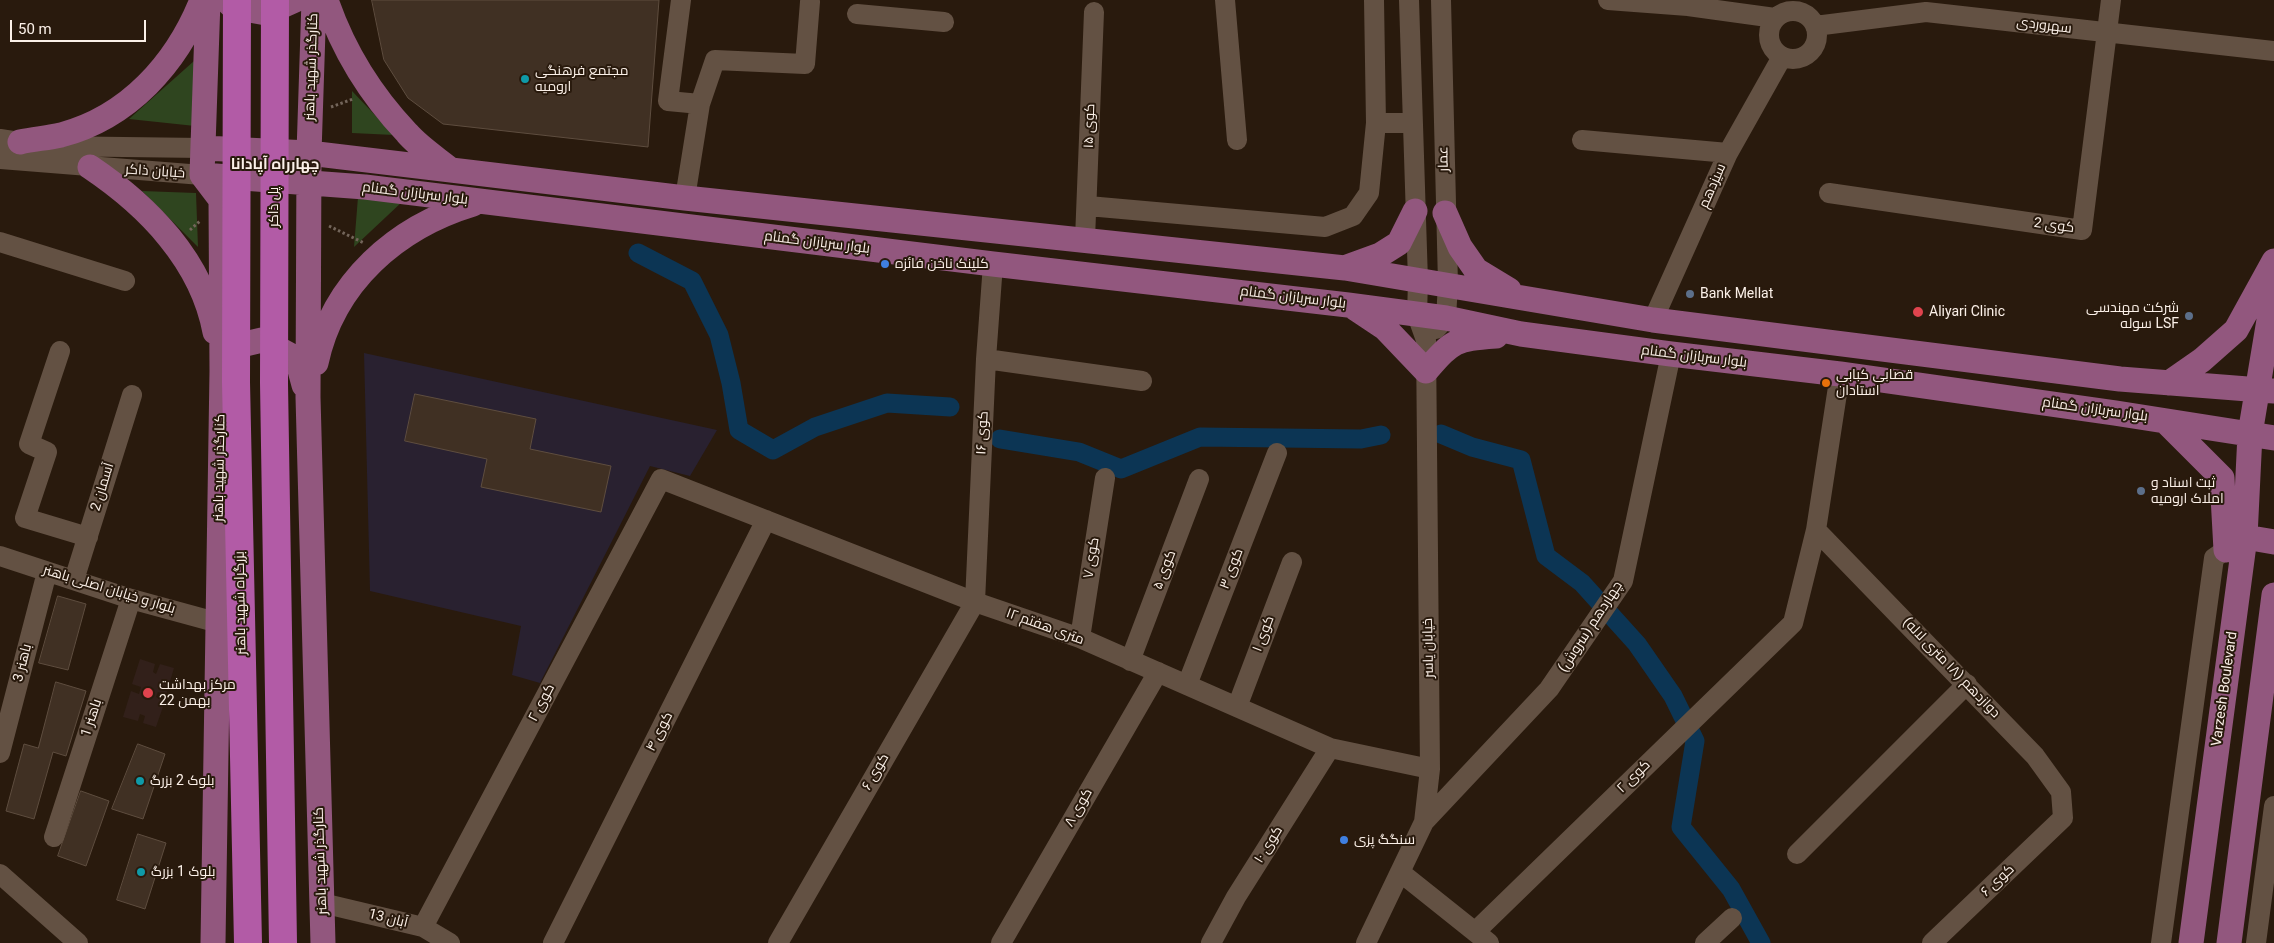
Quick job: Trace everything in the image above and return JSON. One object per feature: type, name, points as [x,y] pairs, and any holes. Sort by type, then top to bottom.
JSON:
[{"type":"highway","points":[[229,376],[237,0]]},
{"type":"highway","name":"پل ذاکر","points":[[275,0],[274,383],[284,943]]},
{"type":"highway","name":"بزرگراه شهید باهنر","points":[[229,376],[248,943]]},
{"type":"main road","points":[[10,140],[62,135],[101,119],[137,96],[167,65],[191,27],[202,0]]},
{"type":"main road","points":[[202,175],[208,0]]},
{"type":"main road","points":[[226,0],[233,7],[266,13],[296,0]]},
{"type":"main road","name":"کنارگذر شهید باهنر","points":[[314,0],[309,153],[308,397],[323,943]]},
{"type":"main road","points":[[326,0],[337,34],[371,92],[408,134],[450,170]]},
{"type":"main road","name":"خیابان ذاکر","points":[[203,148],[309,153]]},
{"type":"main road","name":"بلوار سربازان گمنام","points":[[309,153],[685,198],[1345,268],[1653,320],[2120,379],[2265,390]]},
{"type":"main road","points":[[90,168],[123,190],[152,215],[176,245],[201,292],[214,326],[229,376]]},
{"type":"main road","name":"خیابان ذاکر","points":[[202,175],[310,184]]},
{"type":"main road","name":"کنارگذر شهید باهنر","points":[[202,175],[221,200],[229,376],[219,623],[213,943]]},
{"type":"main road","name":"بلوار سربازان گمنام","points":[[310,184],[364,187],[993,264],[1348,304],[1446,318],[1520,334],[1840,374],[2115,413],[2274,438]]},
{"type":"main road","points":[[308,397],[320,342],[345,293],[351,286],[382,251],[412,229],[445,212],[480,201]]},
{"type":"main road","points":[[1345,268],[1380,255],[1399,242],[1415,212]]},
{"type":"main road","points":[[1445,213],[1460,247],[1476,270],[1526,300]]},
{"type":"main road","points":[[2169,383],[2202,360],[2236,330],[2274,261]]},
{"type":"main road","name":"Varzesh Boulevard","points":[[2191,943],[2236,543],[2250,434],[2265,390],[2274,290]]},
{"type":"main road","points":[[1348,304],[1379,323],[1426,371],[1446,348],[1463,339],[1520,334]]},
{"type":"main road","points":[[229,376],[224,349],[262,340],[297,359],[308,397]]},
{"type":"main road","points":[[2115,413],[2122,406],[2125,397],[2120,379]]},
{"type":"main road","points":[[2165,421],[2222,478],[2236,543],[2274,542]]},
{"type":"main road","points":[[2229,943],[2274,595]]},
{"type":"street","points":[[681,0],[668,101],[700,104]]},
{"type":"street","points":[[1225,0],[1237,140]]},
{"type":"street","points":[[1088,206],[1325,227],[1353,216],[1369,193],[1376,123],[1374,0]]},
{"type":"street","points":[[1409,0],[1418,281],[1417,315]]},
{"type":"street","name":"عمار","points":[[1441,0],[1448,284],[1446,318]]},
{"type":"street","points":[[1608,0],[1688,3],[1775,18],[1789,11],[1798,11],[1805,14],[1815,26],[1816,42],[1806,55],[1798,58],[1782,56],[1776,52],[1769,39],[1768,32],[1775,18]]},
{"type":"street","points":[[2106,34],[2111,0]]},
{"type":"street","points":[[685,198],[700,104],[715,60],[805,64],[810,2]]},
{"type":"street","name":"سهروردی","points":[[1815,26],[1927,6],[2106,34],[2274,51]]},
{"type":"street","points":[[857,14],[904,9],[944,22]]},
{"type":"street","name":"کوی ۱۵","points":[[1085,239],[1088,206],[1094,12]]},
{"type":"street","name":"کوی 2","points":[[1829,193],[2082,230],[2106,34]]},
{"type":"street","name":"سیزدهم","points":[[1653,320],[1728,153],[1782,56]]},
{"type":"street","points":[[1376,123],[1412,122]]},
{"type":"street","name":"خیابان ذاکر","points":[[10,140],[45,146],[203,148]]},
{"type":"street","points":[[1582,140],[1728,153]]},
{"type":"street","name":"خیابان ذاکر","points":[[0,158],[90,168],[202,175]]},
{"type":"street","points":[[0,242],[125,281]]},
{"type":"street","name":"کوی ۱۶","points":[[974,602],[986,359],[993,264]]},
{"type":"street","name":"خیابان یاسر","points":[[1366,943],[1424,822],[1430,769],[1426,340],[1417,315]]},
{"type":"street","points":[[1426,340],[1446,318]]},
{"type":"street","points":[[60,351],[29,444],[47,452],[25,518],[88,537]]},
{"type":"street","name":"چهاردهم (سروش)","points":[[1424,822],[1549,690],[1623,581],[1672,354]]},
{"type":"street","points":[[986,359],[1142,381]]},
{"type":"street","points":[[1816,530],[1840,374]]},
{"type":"street","name":"آسمان 2","points":[[74,580],[132,395]]},
{"type":"street","name":"کوی ۳","points":[[1187,685],[1278,453]]},
{"type":"street","name":"کوی ۷","points":[[1080,638],[1105,478]]},
{"type":"street","name":"۱۲ متری هفتم","points":[[661,479],[974,602],[1080,638],[1330,748],[1430,769]]},
{"type":"street","name":"کوی ۲","points":[[423,927],[661,479]]},
{"type":"street","name":"کوی ۵","points":[[1130,661],[1199,479]]},
{"type":"street","name":"کوی ۴","points":[[553,943],[766,520]]},
{"type":"street","name":"کوی ۲","points":[[1482,937],[1793,623],[1816,530]]},
{"type":"street","name":"دوازدهم (۱۸ متری لاله)","points":[[1816,530],[2035,756],[2061,792],[2063,818]]},
{"type":"street","points":[[2161,943],[2214,558],[2236,543]]},
{"type":"street","name":"بلوار و خیابان اصلی باهنر","points":[[0,556],[131,599],[219,623]]},
{"type":"street","name":"کوی ۱","points":[[1237,707],[1292,562]]},
{"type":"street","name":"باهنر 3","points":[[0,753],[47,572]]},
{"type":"street","name":"باهنر 1","points":[[54,838],[131,599]]},
{"type":"street","name":"کوی ۶","points":[[778,943],[974,602]]},
{"type":"street","name":"کوی ۸","points":[[1001,943],[1158,672]]},
{"type":"street","points":[[1797,854],[1967,684]]},
{"type":"street","name":"کوی ۱۰","points":[[1211,943],[1236,897],[1330,748]]},
{"type":"street","points":[[2256,943],[2274,806]]},
{"type":"street","name":"کوی ۶","points":[[1932,943],[2063,818]]},
{"type":"street","points":[[1400,872],[1482,937]]},
{"type":"street","points":[[0,874],[74,942]]},
{"type":"street","name":"13 آبان","points":[[322,903],[423,927],[450,943]]},
{"type":"street","points":[[1705,943],[1732,918]]},
{"type":"path","points":[[310,115],[371,92]]},
{"type":"shaded area","points":[[364,353],[717,430],[690,476],[650,466],[540,683],[512,675],[521,626],[370,591]]},
{"type":"shaded area","name":"مرکز بهداشت 22 بهمن","points":[[140,659],[155,664],[153,672],[156,674],[160,664],[174,668],[166,695],[158,692],[156,697],[165,701],[156,727],[143,723],[145,716],[140,714],[138,721],[123,717],[131,691],[139,694],[141,687],[132,684]]},
{"type":"green space","points":[[194,61],[195,126],[129,119]]},
{"type":"green space","points":[[352,91],[394,135],[352,133]]},
{"type":"green space","points":[[142,191],[196,193],[198,247]]},
{"type":"green space","points":[[358,197],[403,201],[354,247]]},
{"type":"building","name":"مجتمع فرهنگی ارومیه","points":[[372,0],[659,0],[648,147],[443,124],[408,98],[384,60]]},
{"type":"building","points":[[415,394],[536,419],[530,449],[611,466],[601,512],[481,487],[487,459],[405,441]]},
{"type":"building","points":[[58,596],[86,604],[68,670],[39,663]]},
{"type":"building","points":[[56,682],[86,691],[66,756],[53,752],[34,819],[6,811],[24,744],[38,748]]},
{"type":"building","name":"بلوک 2 بزرگ","points":[[138,744],[165,754],[143,819],[112,809]]},
{"type":"building","points":[[81,791],[109,801],[86,866],[58,856]]},
{"type":"building","name":"بلوک 1 بزرگ","points":[[138,834],[166,843],[145,909],[117,900]]},
{"type":"waterway","points":[[638,253],[692,281],[719,335],[731,383],[739,430],[773,450],[815,427],[887,403],[950,407]]},
{"type":"waterway","points":[[1441,434],[1472,447],[1521,460],[1546,556],[1582,583],[1637,644],[1673,696],[1695,741],[1681,827],[1731,889],[1761,943]]},
{"type":"waterway","points":[[1000,439],[1079,452],[1121,469],[1200,437],[1361,439],[1381,435]]},
{"type":"place","name":"مجتمع فرهنگی ارومیه","points":[[525,79]]},
{"type":"place","name":"کلینک ناخن فائزه","points":[[885,264]]},
{"type":"place","name":"Bank Mellat","points":[[1690,294]]},
{"type":"place","name":"Aliyari Clinic","points":[[1918,312]]},
{"type":"place","name":"شرکت مهندسی سوله LSF","points":[[2189,316]]},
{"type":"place","name":"قصابی کبابی استادان","points":[[1826,383]]},
{"type":"place","name":"ثبت اسناد و املاک ارومیه","points":[[2141,491]]},
{"type":"place","name":"مرکز بهداشت 22 بهمن","points":[[148,693]]},
{"type":"place","name":"بلوک 2 بزرگ","points":[[140,781]]},
{"type":"place","name":"سنگگ پزی","points":[[1344,840]]},
{"type":"place","name":"بلوک 1 بزرگ","points":[[141,872]]},
{"type":"district","name":"چهارراه آپادانا","points":[[275,165]]}]
